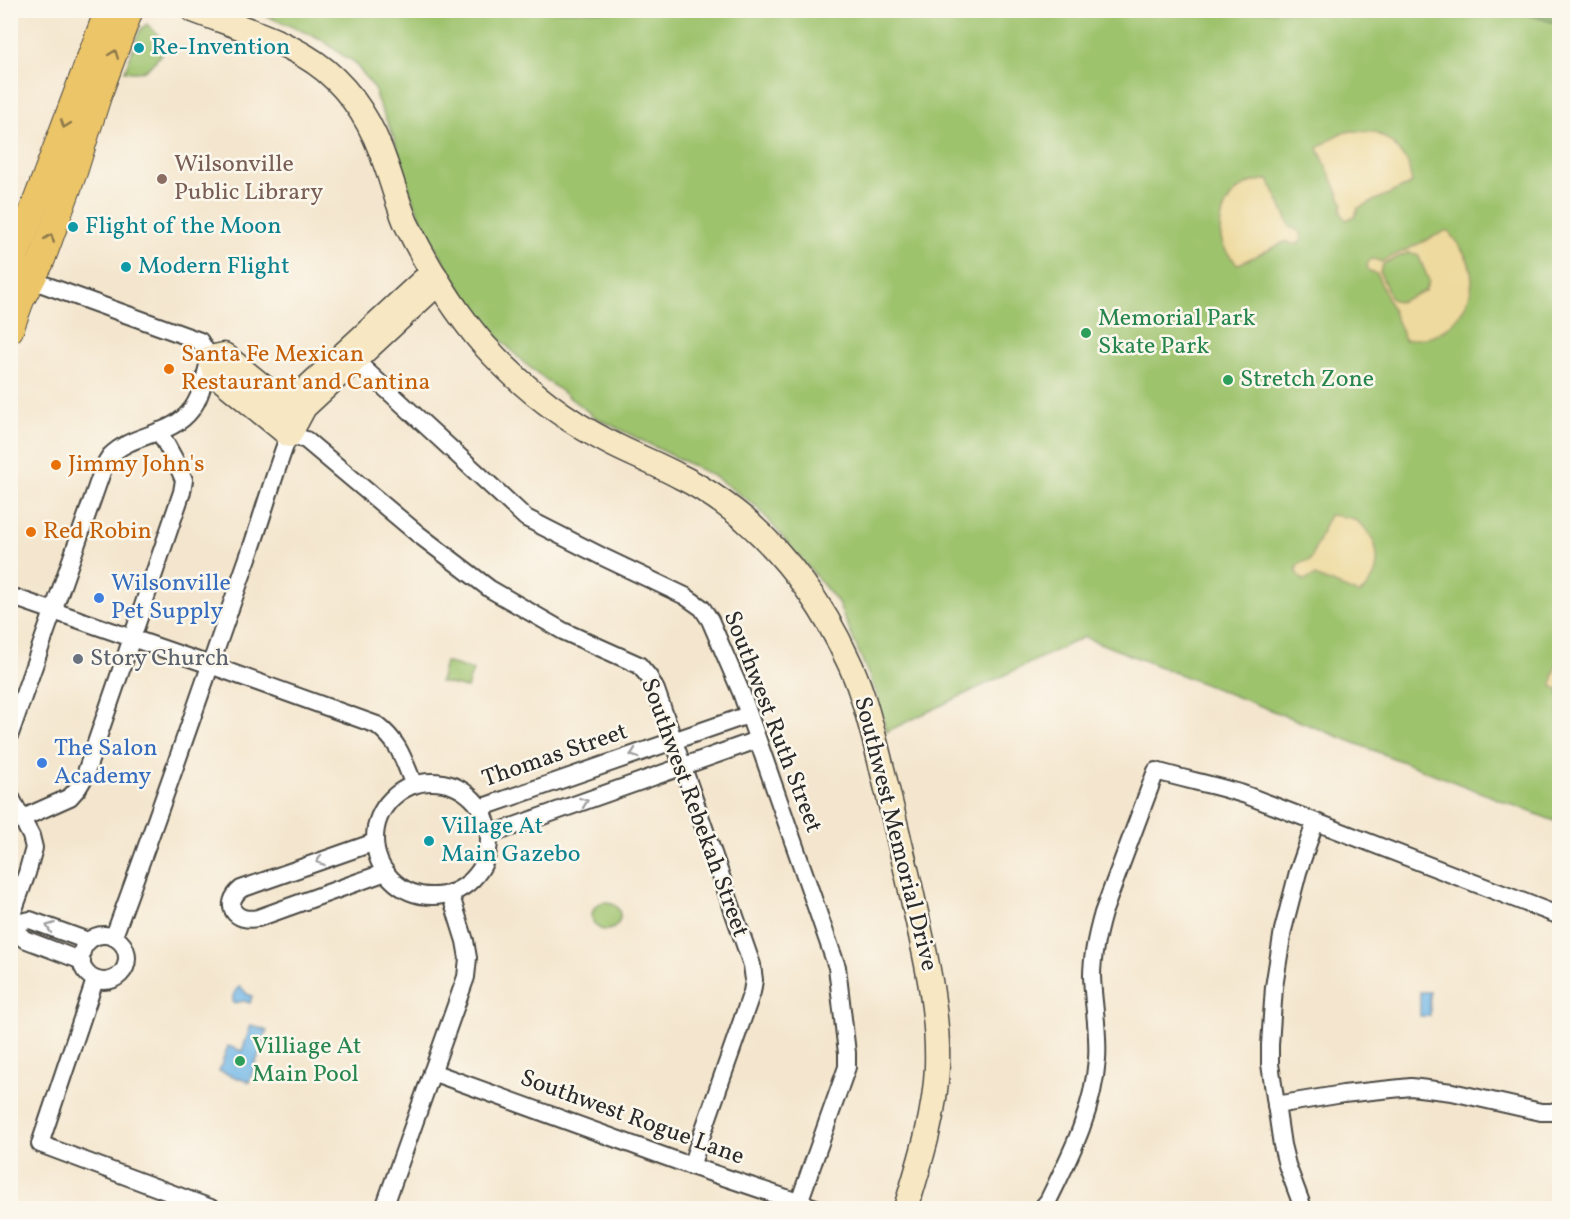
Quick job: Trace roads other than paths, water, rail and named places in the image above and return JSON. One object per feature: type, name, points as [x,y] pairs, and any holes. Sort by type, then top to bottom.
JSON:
[{"type":"main road","points":[[10,330],[21,300],[17,275],[108,10]]},
{"type":"main road","points":[[17,275],[41,262],[75,172],[98,96],[130,10]]},
{"type":"street","name":"Southwest Memorial Drive","points":[[193,10],[299,53],[322,68],[347,92],[356,102],[372,130],[386,162],[405,221],[458,312],[484,344],[534,392],[592,434],[678,475],[711,494],[740,516],[789,565],[830,624],[849,660],[863,698],[891,799],[935,1007],[937,1065],[933,1107],[906,1209]]},
{"type":"street","name":"Southwest Rebekah Street","points":[[17,275],[200,341],[217,376],[291,431],[489,589],[567,632],[639,665],[649,677],[656,690],[752,965],[754,980],[752,992],[691,1166]]},
{"type":"street","points":[[114,936],[291,431],[295,399],[350,357],[429,291],[435,276]]},
{"type":"street","name":"Southwest Ruth Street","points":[[350,357],[531,521],[685,596],[702,609],[710,620],[741,692],[837,967],[848,1053],[847,1066],[798,1206]]},
{"type":"street","points":[[10,734],[103,469],[109,458],[125,446],[181,421],[190,412],[197,402],[210,358]]},
{"type":"street","points":[[23,818],[70,797],[84,778],[182,492],[184,480],[159,431]]},
{"type":"street","points":[[10,596],[210,664],[377,725],[397,744],[414,785]]},
{"type":"street","name":"Thomas Street","points":[[480,808],[748,715]]},
{"type":"street","points":[[489,835],[757,740]]},
{"type":"street","points":[[1042,1209],[1074,1148],[1092,1096],[1097,1057],[1092,975],[1097,934],[1156,771],[1224,788],[1560,916]]},
{"type":"street","points":[[435,782],[447,784],[470,797],[480,808],[489,835],[488,848],[484,863],[478,873],[462,888],[432,896],[416,894],[402,888],[386,872],[378,857],[375,842],[376,829],[381,813],[401,791],[414,785],[435,782]]},
{"type":"street","points":[[10,796],[23,818],[34,848],[10,923]]},
{"type":"street","points":[[1303,1209],[1287,1165],[1281,1138],[1270,1064],[1270,1045],[1276,971],[1291,897],[1315,823]]},
{"type":"street","points":[[375,842],[241,889],[233,895],[234,913],[239,918],[249,920],[258,918],[386,872]]},
{"type":"street","points":[[384,1209],[466,977],[468,958],[465,941],[450,893]]},
{"type":"street","points":[[10,923],[30,920],[88,941]]},
{"type":"street","points":[[10,923],[24,939],[82,961]]},
{"type":"street","points":[[105,934],[114,936],[126,949],[128,958],[126,967],[121,975],[113,980],[95,980],[82,967],[83,949],[88,941],[96,936],[105,934]]},
{"type":"street","points":[[95,980],[40,1144],[211,1209]]},
{"type":"street","name":"Southwest Rogue Lane","points":[[432,1072],[798,1206],[816,1209]]},
{"type":"street","points":[[1276,1105],[1336,1095],[1411,1087],[1452,1092],[1541,1112],[1560,1109]]},
{"type":"water","points":[[240,986],[252,996],[250,1003],[244,1001],[233,1003],[234,993]]},
{"type":"water","points":[[1420,992],[1430,992],[1430,1016],[1420,1016]]},
{"type":"water","name":"Villiage At Main Pool","points":[[251,1025],[267,1031],[249,1082],[219,1071],[228,1046],[242,1051]]},
{"type":"place","name":"Re-Invention","points":[[139,48]]},
{"type":"place","name":"Wilsonville Public Library","points":[[162,179]]},
{"type":"place","name":"Flight of the Moon","points":[[73,227]]},
{"type":"place","name":"Modern Flight","points":[[126,267]]},
{"type":"place","name":"Memorial Park Skate Park","points":[[1086,333]]},
{"type":"place","name":"Santa Fe Mexican Restaurant and Cantina","points":[[169,369]]},
{"type":"place","name":"Stretch Zone","points":[[1228,380]]},
{"type":"place","name":"Jimmy John's","points":[[56,465]]},
{"type":"place","name":"Red Robin","points":[[31,532]]},
{"type":"place","name":"Wilsonville Pet Supply","points":[[99,598]]},
{"type":"place","name":"Story Church","points":[[78,659]]},
{"type":"place","name":"The Salon Academy","points":[[42,763]]},
{"type":"place","name":"Village At Main Gazebo","points":[[429,841]]},
{"type":"place","name":"Villiage At Main Pool","points":[[240,1061]]}]
